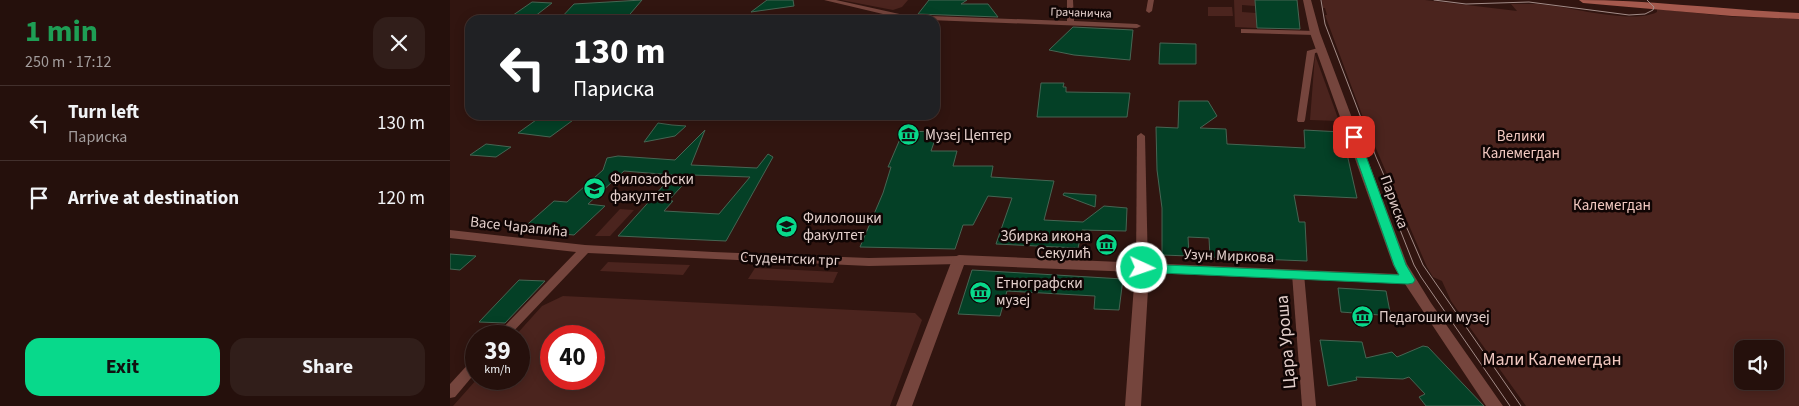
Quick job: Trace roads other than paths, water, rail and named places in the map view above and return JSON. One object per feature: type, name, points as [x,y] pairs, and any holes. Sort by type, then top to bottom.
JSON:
[{"type":"main road","points":[[1583,0],[1732,14],[1799,16]]},
{"type":"street","name":"Грачаничка","points":[[828,0],[899,15]]},
{"type":"street","points":[[1070,0],[1071,24]]},
{"type":"street","points":[[1149,11],[1151,0]]},
{"type":"street","name":"Париска","points":[[1308,1],[1315,33],[1400,265],[1408,280],[1495,406]]},
{"type":"street","name":"Грачаничка","points":[[940,18],[1136,26]]},
{"type":"street","points":[[1244,31],[1315,33]]},
{"type":"street","points":[[1302,120],[1311,51],[1322,49]]},
{"type":"street","points":[[1133,406],[1142,268],[1141,136]]},
{"type":"street","name":"Васе Чарапића","points":[[450,234],[585,249]]},
{"type":"street","points":[[512,325],[585,249]]},
{"type":"street","name":"Студентски трг","points":[[585,249],[869,262],[959,260]]},
{"type":"street","points":[[904,406],[959,260]]},
{"type":"street","name":"Узун Миркова","points":[[959,260],[1408,280]]},
{"type":"street","name":"Цара Уроша","points":[[1298,274],[1309,406]]},
{"type":"street","points":[[450,393],[465,376]]},
{"type":"tram line","points":[[1321,0],[1325,24],[1376,157],[1423,265],[1521,406]]},
{"type":"tram line","points":[[1434,0],[1466,4],[1529,2],[1629,15],[1645,14],[1653,10],[1654,7],[1647,0]]},
{"type":"tram line","points":[[1399,227],[1414,265],[1421,277],[1510,406]]},
{"type":"place","name":"Музеј Цептер","points":[[909,135]]},
{"type":"place","name":"Филозофски факултет","points":[[594,188]]},
{"type":"place","name":"Филолошки факултет","points":[[787,227]]},
{"type":"place","name":"Збирка икона Секулић","points":[[1107,245]]},
{"type":"place","name":"Етнографски музеј","points":[[980,292]]},
{"type":"place","name":"Педагошки музеј","points":[[1363,317]]},
{"type":"park label","name":"Велики Калемегдан","points":[[1521,144]]},
{"type":"park label","name":"Калемегдан","points":[[1612,205]]},
{"type":"park label","name":"Мали Калемегдан","points":[[1552,359]]}]
